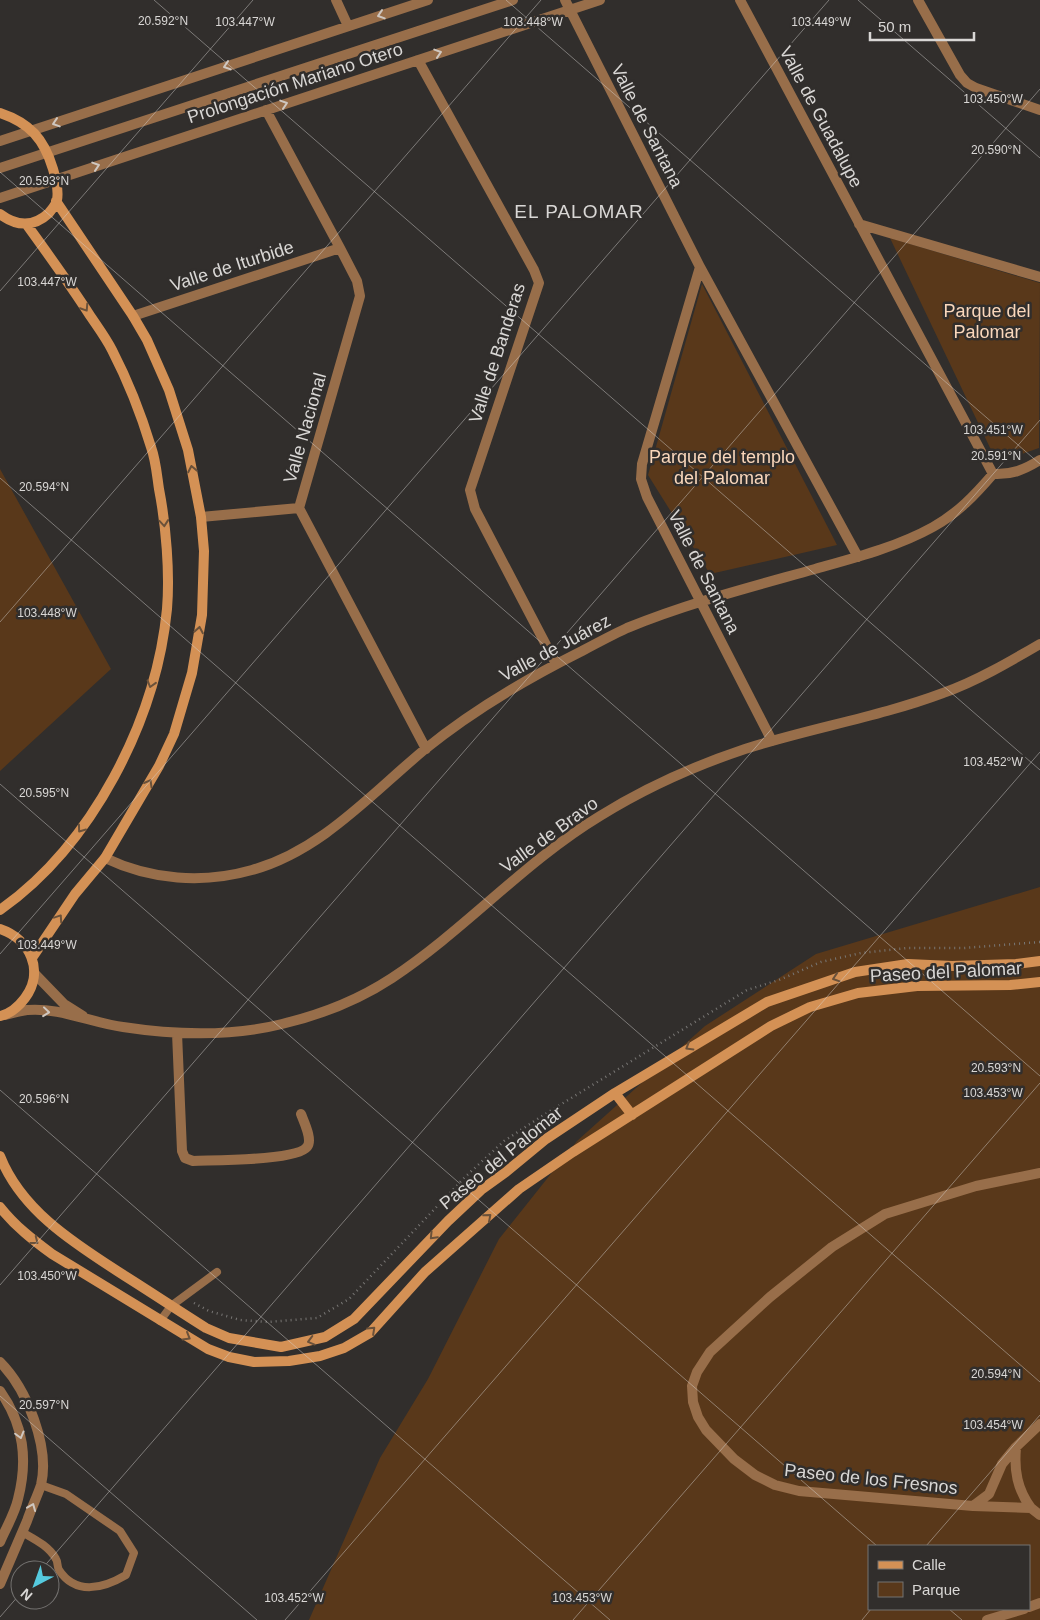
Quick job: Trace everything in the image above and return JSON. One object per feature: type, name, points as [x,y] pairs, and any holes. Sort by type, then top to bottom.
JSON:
[{"type":"street","points":[[336,0],[348,26]]},
{"type":"street","name":"Prolongación Mariano Otero","points":[[0,142],[428,0]]},
{"type":"street","name":"Prolongación Mariano Otero","points":[[0,168],[513,0]]},
{"type":"street","name":"Valle de Santana","points":[[564,0],[700,267],[858,557]]},
{"type":"street","name":"Prolongación Mariano Otero","points":[[0,198],[600,0]]},
{"type":"street","name":"Valle de Guadalupe","points":[[740,0],[993,474]]},
{"type":"street","points":[[918,0],[960,75],[967,83],[976,88],[1040,110]]},
{"type":"street","name":"Valle de Banderas","points":[[418,60],[534,270],[538,283],[470,490],[475,509],[556,664]]},
{"type":"street","name":"Valle Nacional","points":[[266,110],[340,248],[357,282],[360,296],[299,508],[426,749]]},
{"type":"street","points":[[0,113],[15,118],[38,136],[48,153],[56,180],[56,201],[52,210],[43,218],[27,224],[16,222],[0,214]]},
{"type":"street","points":[[32,958],[74,894],[105,858],[159,766],[174,734],[192,673],[202,615],[204,551],[201,517],[188,450],[169,390],[147,340],[133,316],[56,201]]},
{"type":"street","points":[[0,910],[21,896],[52,866],[82,828],[117,774],[140,722],[158,662],[167,609],[167,553],[163,511],[152,449],[140,415],[112,349],[56,263],[27,224]]},
{"type":"street","points":[[859,224],[1040,276]]},
{"type":"street","name":"Valle de Iturbide","points":[[133,316],[340,248]]},
{"type":"street","name":"Valle de Santana","points":[[700,267],[642,464],[641,479],[647,497],[772,742]]},
{"type":"street","points":[[993,474],[1016,472],[1040,460]]},
{"type":"street","name":"Valle de Juárez","points":[[105,858],[122,866],[145,873],[201,879],[252,870],[282,859],[308,846],[331,830],[426,749],[499,696],[556,664],[626,629],[701,601],[858,557],[910,538],[934,526],[972,499],[993,474]]},
{"type":"street","points":[[201,517],[299,508]]},
{"type":"street","name":"Valle de Bravo","points":[[2,1015],[28,1010],[46,1011],[119,1027],[176,1033],[229,1032],[280,1025],[306,1018],[355,998],[390,979],[420,958],[541,857],[599,816],[655,785],[692,768],[772,742],[891,710],[946,692],[1012,660],[1040,644]]},
{"type":"street","points":[[0,929],[15,935],[25,945],[32,958],[34,973],[31,991],[20,1006],[2,1015]]},
{"type":"street","name":"Paseo del Palomar","points":[[0,1156],[18,1188],[35,1209],[78,1246],[206,1328],[229,1338],[281,1347],[325,1337],[354,1319],[448,1221],[482,1190],[546,1139],[615,1093],[767,1002],[855,972],[908,964],[952,966],[1016,964],[1040,961]]},
{"type":"street","points":[[952,966],[952,986]]},
{"type":"street","name":"Valle de Bravo","points":[[34,973],[64,1004],[88,1019]]},
{"type":"street","name":"Paseo del Palomar","points":[[0,1207],[10,1220],[31,1239],[52,1254],[208,1349],[229,1357],[254,1362],[289,1361],[320,1356],[344,1348],[370,1333],[425,1272],[519,1189],[771,1026],[810,1007],[858,993],[917,986],[1010,985],[1040,982]]},
{"type":"street","points":[[176,1033],[182,1151],[185,1158],[193,1161],[264,1158],[299,1152],[307,1147],[309,1140],[301,1114]]},
{"type":"street","points":[[615,1093],[632,1115]]},
{"type":"street","name":"Paseo de los Fresnos","points":[[1031,1508],[973,1506],[799,1491],[775,1485],[755,1475],[734,1459],[706,1430],[692,1402],[692,1386],[697,1372],[710,1352],[770,1297],[832,1247],[884,1214],[976,1186],[1040,1173]]},
{"type":"street","points":[[410,1260],[425,1272]]},
{"type":"street","points":[[0,1362],[20,1389],[38,1433],[43,1464],[41,1485],[0,1584]]},
{"type":"street","points":[[0,1391],[10,1405],[22,1437],[24,1465],[18,1500],[0,1542]]},
{"type":"street","points":[[973,1506],[989,1494],[1002,1464],[1016,1447],[1040,1424]]},
{"type":"street","points":[[1016,1447],[1014,1466],[1017,1481],[1023,1496],[1031,1508],[1040,1515]]},
{"type":"street","points":[[987,1620],[1021,1610]]},
{"type":"lane","points":[[160,1321],[171,1306],[217,1272]]},
{"type":"lane","points":[[22,1532],[44,1545],[56,1558],[59,1570],[74,1584],[89,1588],[112,1584],[126,1575],[134,1553],[120,1531],[66,1494],[41,1485]]},
{"type":"green space","name":"Parque del Palomar","points":[[890,238],[1040,283],[1039,448],[1017,455],[993,454]]},
{"type":"green space","name":"Parque del templo del Palomar","points":[[702,284],[837,545],[710,574],[648,475]]},
{"type":"green space","points":[[0,469],[111,669],[0,771]]},
{"type":"green space","points":[[1040,887],[1040,1620],[309,1620],[380,1458],[428,1379],[499,1239],[577,1141],[705,1026],[816,954]]},
{"type":"district","name":"EL PALOMAR","points":[[579,211]]}]
